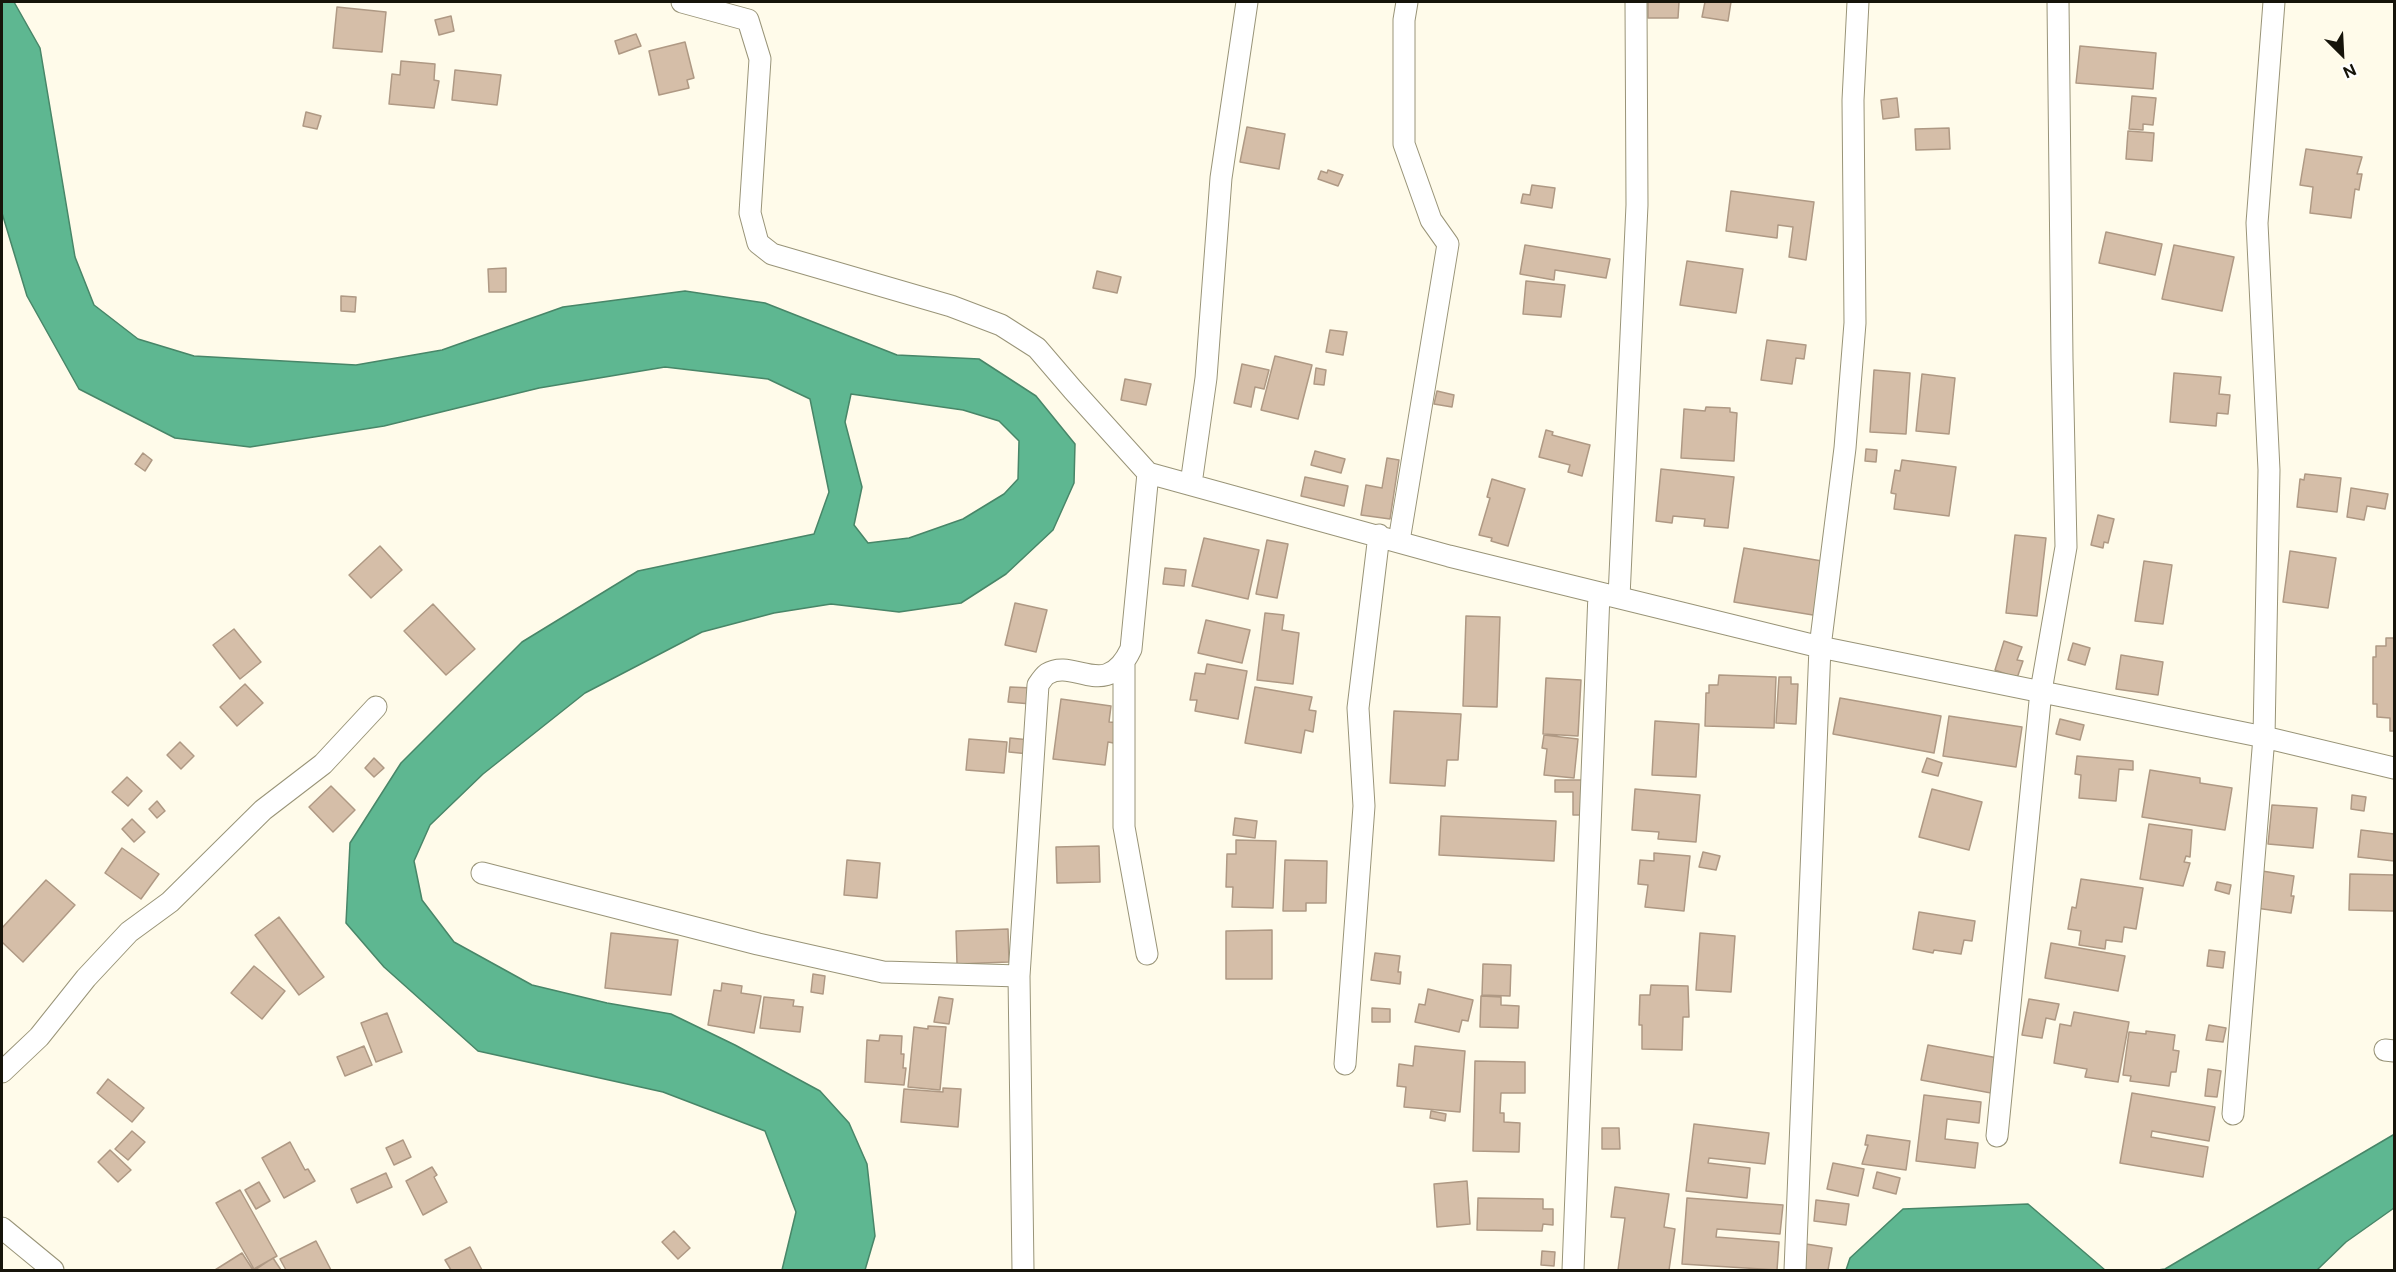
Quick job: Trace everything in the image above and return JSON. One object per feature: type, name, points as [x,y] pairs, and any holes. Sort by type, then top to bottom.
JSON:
[{"type":"street","points":[[682,2],[748,20],[760,59],[750,213],[758,243],[772,254],[951,306],[1001,325],[1037,348],[1148,473],[1449,556],[1820,647],[2264,737],[2394,768]]},
{"type":"street","points":[[1191,484],[1206,378],[1221,178],[1247,2]]},
{"type":"street","points":[[1399,541],[1448,244],[1431,220],[1404,144],[1404,20],[1407,2]]},
{"type":"street","points":[[1574,1270],[1609,595],[1637,205],[1636,2]]},
{"type":"street","points":[[1796,1270],[1820,647],[1845,448],[1855,324],[1853,100],[1858,2]]},
{"type":"street","points":[[1997,1136],[2041,691],[2066,547],[2061,359],[2058,2]]},
{"type":"street","points":[[2234,1114],[2264,737],[2269,470],[2257,223],[2274,2]]},
{"type":"street","points":[[1147,954],[1124,827],[1124,664],[1131,649],[1148,473]]},
{"type":"street","points":[[1345,1064],[1364,806],[1358,708],[1378,535]]},
{"type":"street","points":[[1023,1270],[1020,976],[1038,685],[1047,674],[1063,670],[1092,676],[1111,674],[1124,664]]},
{"type":"street","points":[[2,1072],[39,1037],[86,978],[129,932],[170,902],[263,810],[323,764],[376,707]]},
{"type":"street","points":[[482,873],[758,944],[884,972],[1020,976]]},
{"type":"street","points":[[2,1228],[53,1270]]},
{"type":"shaded area","points":[[2,2],[14,2],[40,48],[75,257],[94,305],[138,339],[194,356],[356,365],[442,350],[563,307],[685,291],[765,303],[897,355],[979,359],[1036,396],[1075,444],[1074,483],[1053,530],[1006,574],[961,603],[899,612],[831,604],[774,613],[702,632],[585,693],[483,774],[430,825],[414,861],[422,900],[454,942],[532,985],[607,1003],[671,1014],[735,1045],[820,1091],[849,1123],[867,1164],[875,1236],[865,1270],[782,1270],[796,1212],[765,1131],[663,1092],[478,1051],[384,967],[346,923],[350,843],[401,763],[522,642],[638,571],[814,534],[829,492],[810,399],[768,379],[665,367],[539,388],[384,426],[250,447],[175,438],[79,389],[27,296],[2,213]],"holes":[[[851,394],[963,410],[999,421],[1019,441],[1018,479],[1004,494],[963,519],[909,538],[868,543],[854,525],[862,487],[845,422]]]},
{"type":"shaded area","points":[[2393,1135],[2394,1208],[2346,1242],[2317,1270],[2158,1270],[2165,1269]]},
{"type":"shaded area","points":[[2028,1204],[2105,1270],[1846,1270],[1850,1258],[1903,1209]]},
{"type":"building","points":[[1648,2],[1679,2],[1678,18],[1648,18]]},
{"type":"building","points":[[1705,2],[1731,2],[1728,21],[1702,17]]},
{"type":"building","points":[[337,7],[386,12],[382,52],[333,48]]},
{"type":"building","points":[[451,16],[454,31],[439,35],[435,20]]},
{"type":"building","points":[[636,34],[641,46],[619,54],[615,41]]},
{"type":"building","points":[[685,42],[694,78],[687,80],[689,88],[659,95],[649,51]]},
{"type":"building","points":[[2080,46],[2156,53],[2153,89],[2076,83]]},
{"type":"building","points":[[401,61],[435,64],[434,80],[439,81],[434,108],[389,104],[392,74],[400,75]]},
{"type":"building","points":[[455,70],[501,75],[497,105],[452,100]]},
{"type":"building","points":[[2132,96],[2156,98],[2153,125],[2143,124],[2143,130],[2129,129]]},
{"type":"building","points":[[1897,98],[1899,117],[1883,119],[1881,100]]},
{"type":"building","points":[[306,112],[321,116],[317,129],[303,126]]},
{"type":"building","points":[[1247,127],[1285,134],[1279,169],[1240,162]]},
{"type":"building","points":[[1949,128],[1950,149],[1916,150],[1915,129]]},
{"type":"building","points":[[2128,131],[2154,133],[2152,161],[2126,159]]},
{"type":"building","points":[[2306,149],[2362,157],[2357,174],[2362,174],[2359,190],[2355,189],[2351,218],[2310,213],[2313,187],[2300,185]]},
{"type":"building","points":[[1328,170],[1343,175],[1338,186],[1318,179],[1321,171],[1327,173]]},
{"type":"building","points":[[1532,185],[1555,188],[1552,208],[1521,203],[1523,194],[1530,195]]},
{"type":"building","points":[[1731,191],[1814,202],[1806,260],[1789,257],[1793,227],[1778,225],[1777,238],[1726,231]]},
{"type":"building","points":[[2106,232],[2162,244],[2155,275],[2099,263]]},
{"type":"building","points":[[1525,245],[1610,259],[1606,278],[1555,270],[1554,280],[1520,274]]},
{"type":"building","points":[[2174,245],[2234,257],[2222,311],[2162,299]]},
{"type":"building","points":[[1687,261],[1743,269],[1736,313],[1680,305]]},
{"type":"building","points":[[506,268],[506,292],[489,292],[488,269]]},
{"type":"building","points":[[1097,271],[1121,277],[1117,293],[1093,288]]},
{"type":"building","points":[[1526,281],[1565,285],[1561,317],[1523,314]]},
{"type":"building","points":[[341,296],[356,297],[355,312],[341,311]]},
{"type":"building","points":[[1330,330],[1347,332],[1343,355],[1326,352]]},
{"type":"building","points":[[1767,340],[1806,345],[1804,359],[1796,358],[1792,384],[1761,380]]},
{"type":"building","points":[[1275,356],[1312,365],[1298,419],[1261,410]]},
{"type":"building","points":[[1242,364],[1269,370],[1264,389],[1255,387],[1251,407],[1234,403]]},
{"type":"building","points":[[1316,368],[1326,370],[1324,385],[1314,384]]},
{"type":"building","points":[[1874,370],[1910,373],[1906,434],[1870,432]]},
{"type":"building","points":[[2174,373],[2221,377],[2219,394],[2230,395],[2228,414],[2217,413],[2216,426],[2170,422]]},
{"type":"building","points":[[1922,374],[1955,378],[1949,434],[1916,431]]},
{"type":"building","points":[[1125,379],[1151,384],[1146,405],[1121,400]]},
{"type":"building","points":[[1437,391],[1454,395],[1452,407],[1434,404]]},
{"type":"building","points":[[1706,407],[1730,408],[1730,412],[1737,413],[1734,461],[1681,458],[1684,409],[1705,411]]},
{"type":"building","points":[[1546,430],[1553,432],[1552,435],[1590,445],[1582,476],[1568,472],[1570,465],[1539,457]]},
{"type":"building","points":[[1866,449],[1877,450],[1876,462],[1865,461]]},
{"type":"building","points":[[1315,451],[1345,459],[1341,473],[1311,465]]},
{"type":"building","points":[[143,453],[152,460],[145,471],[135,464]]},
{"type":"building","points":[[1387,458],[1399,460],[1390,519],[1361,515],[1366,485],[1382,488]]},
{"type":"building","points":[[1902,460],[1956,467],[1949,516],[1894,509],[1896,494],[1891,493],[1895,470],[1900,471]]},
{"type":"building","points":[[1661,469],[1734,477],[1728,528],[1704,526],[1705,519],[1673,516],[1672,523],[1656,521]]},
{"type":"building","points":[[2305,474],[2341,478],[2337,512],[2297,507],[2300,479],[2304,480]]},
{"type":"building","points":[[1305,477],[1348,486],[1344,506],[1301,496]]},
{"type":"building","points":[[1492,479],[1525,489],[1508,546],[1491,541],[1492,538],[1479,535],[1490,498],[1487,497]]},
{"type":"building","points":[[2351,488],[2388,494],[2385,509],[2367,506],[2364,520],[2347,517]]},
{"type":"building","points":[[2098,515],[2114,519],[2108,543],[2104,542],[2103,548],[2091,545]]},
{"type":"building","points":[[2015,535],[2046,538],[2037,616],[2006,613]]},
{"type":"building","points":[[1204,538],[1259,550],[1248,599],[1192,586]]},
{"type":"building","points":[[1267,540],[1288,544],[1277,598],[1256,594]]},
{"type":"building","points":[[380,546],[402,570],[371,598],[349,575]]},
{"type":"building","points":[[1744,548],[1828,562],[1819,616],[1734,602]]},
{"type":"building","points":[[2290,551],[2336,558],[2328,608],[2283,602]]},
{"type":"building","points":[[2144,561],[2172,565],[2163,624],[2135,621]]},
{"type":"building","points":[[1165,568],[1186,570],[1184,586],[1163,584]]},
{"type":"building","points":[[1015,603],[1047,610],[1036,652],[1005,645]]},
{"type":"building","points":[[433,604],[475,649],[446,675],[404,631]]},
{"type":"building","points":[[1265,613],[1284,615],[1282,630],[1299,633],[1293,684],[1257,680]]},
{"type":"building","points":[[1466,616],[1500,617],[1497,707],[1463,706]]},
{"type":"building","points":[[1206,620],[1250,630],[1242,663],[1198,653]]},
{"type":"building","points":[[234,629],[261,662],[240,679],[213,645]]},
{"type":"building","points":[[2386,638],[2394,638],[2394,731],[2390,731],[2390,718],[2377,717],[2377,704],[2373,704],[2373,657],[2376,657],[2376,646],[2386,646]]},
{"type":"building","points":[[2004,641],[2022,647],[2017,660],[2023,661],[2017,678],[1995,670]]},
{"type":"building","points":[[2073,643],[2090,648],[2085,665],[2068,660]]},
{"type":"building","points":[[2121,655],[2163,662],[2158,695],[2116,689]]},
{"type":"building","points":[[1207,664],[1247,671],[1238,719],[1195,711],[1197,700],[1190,700],[1195,673],[1205,674]]},
{"type":"building","points":[[1719,675],[1776,677],[1774,728],[1705,726],[1706,693],[1709,693],[1709,685],[1718,685]]},
{"type":"building","points":[[1779,677],[1791,677],[1791,684],[1798,684],[1796,724],[1776,723]]},
{"type":"building","points":[[1546,678],[1581,680],[1578,736],[1543,734]]},
{"type":"building","points":[[245,684],[263,703],[237,726],[220,707]]},
{"type":"building","points":[[1010,687],[1033,688],[1031,704],[1008,702]]},
{"type":"building","points":[[1255,687],[1312,697],[1309,710],[1316,711],[1313,732],[1305,730],[1301,753],[1245,743]]},
{"type":"building","points":[[1840,698],[1941,716],[1934,753],[1833,734]]},
{"type":"building","points":[[1061,699],[1111,706],[1109,722],[1122,723],[1119,744],[1108,742],[1105,765],[1053,759]]},
{"type":"building","points":[[1394,711],[1461,714],[1458,760],[1447,760],[1445,786],[1390,783]]},
{"type":"building","points":[[1949,716],[2022,727],[2016,767],[1943,756]]},
{"type":"building","points":[[2060,719],[2084,725],[2080,740],[2056,734]]},
{"type":"building","points":[[1655,721],[1699,724],[1696,777],[1652,775]]},
{"type":"building","points":[[1544,735],[1578,739],[1574,778],[1544,775],[1547,749],[1542,748]]},
{"type":"building","points":[[1010,738],[1030,740],[1029,754],[1009,752]]},
{"type":"building","points":[[969,739],[1007,742],[1004,773],[966,770]]},
{"type":"building","points":[[180,742],[194,756],[181,769],[167,755]]},
{"type":"building","points":[[2077,756],[2133,761],[2133,770],[2119,769],[2116,801],[2079,798],[2081,775],[2075,774]]},
{"type":"building","points":[[374,758],[384,768],[374,777],[365,768]]},
{"type":"building","points":[[1927,758],[1942,763],[1938,776],[1922,772]]},
{"type":"building","points":[[2150,770],[2200,778],[2200,783],[2232,788],[2225,830],[2142,817]]},
{"type":"building","points":[[127,777],[142,791],[128,806],[112,792]]},
{"type":"building","points":[[1555,780],[1585,780],[1585,815],[1573,815],[1573,792],[1555,792]]},
{"type":"building","points":[[331,786],[355,810],[333,832],[309,807]]},
{"type":"building","points":[[1635,789],[1700,795],[1696,842],[1658,839],[1659,832],[1632,830]]},
{"type":"building","points":[[1932,789],[1982,802],[1969,850],[1919,837]]},
{"type":"building","points":[[2352,795],[2366,797],[2364,811],[2351,809]]},
{"type":"building","points":[[157,801],[165,811],[157,818],[149,809]]},
{"type":"building","points":[[2272,805],[2317,808],[2313,848],[2268,844]]},
{"type":"building","points":[[1441,816],[1556,821],[1554,861],[1439,855]]},
{"type":"building","points":[[1235,818],[1257,821],[1255,838],[1233,835]]},
{"type":"building","points":[[132,819],[145,832],[134,842],[122,829]]},
{"type":"building","points":[[2149,824],[2192,830],[2190,857],[2186,856],[2184,862],[2190,863],[2183,886],[2140,879]]},
{"type":"building","points":[[2361,830],[2394,834],[2394,861],[2358,857]]},
{"type":"building","points":[[1236,840],[1276,841],[1273,908],[1232,907],[1233,887],[1226,887],[1227,854],[1236,854]]},
{"type":"building","points":[[1099,846],[1100,882],[1057,883],[1056,847]]},
{"type":"building","points":[[122,848],[159,874],[141,899],[105,873]]},
{"type":"building","points":[[1703,852],[1720,856],[1716,870],[1699,867]]},
{"type":"building","points":[[1654,853],[1690,856],[1684,911],[1645,907],[1648,885],[1638,884],[1640,860],[1654,861]]},
{"type":"building","points":[[847,860],[880,863],[877,898],[844,895]]},
{"type":"building","points":[[1285,860],[1327,861],[1326,903],[1306,903],[1306,911],[1283,911]]},
{"type":"building","points":[[2262,871],[2294,876],[2291,913],[2256,908]]},
{"type":"building","points":[[2350,874],[2394,875],[2394,911],[2349,910]]},
{"type":"building","points":[[2081,879],[2143,888],[2136,929],[2124,927],[2122,942],[2106,940],[2105,949],[2079,945],[2081,931],[2068,929],[2072,907],[2076,908]]},
{"type":"building","points":[[46,880],[75,905],[23,962],[2,942],[2,928]]},
{"type":"building","points":[[2217,882],[2231,885],[2229,894],[2215,890]]},
{"type":"building","points":[[1919,912],[1975,921],[1972,941],[1964,940],[1961,954],[1934,950],[1933,953],[1913,949]]},
{"type":"building","points":[[279,917],[324,977],[299,995],[255,935]]},
{"type":"building","points":[[1008,929],[1009,962],[957,964],[956,931]]},
{"type":"building","points":[[1272,930],[1272,979],[1226,979],[1226,931]]},
{"type":"building","points":[[611,933],[678,940],[671,995],[605,988]]},
{"type":"building","points":[[1700,933],[1735,936],[1731,992],[1696,990]]},
{"type":"building","points":[[2051,943],[2125,956],[2118,991],[2045,978]]},
{"type":"building","points":[[2209,950],[2225,952],[2223,968],[2207,966]]},
{"type":"building","points":[[1375,953],[1400,956],[1398,972],[1401,972],[1400,984],[1371,980]]},
{"type":"building","points":[[1483,964],[1511,965],[1510,996],[1482,995]]},
{"type":"building","points":[[254,966],[285,991],[262,1019],[231,993]]},
{"type":"building","points":[[813,974],[825,976],[823,994],[811,992]]},
{"type":"building","points":[[722,983],[742,986],[741,993],[761,996],[754,1033],[708,1025],[714,990],[721,991]]},
{"type":"building","points":[[1651,985],[1688,986],[1689,1017],[1683,1017],[1682,1050],[1642,1049],[1642,1025],[1639,1025],[1640,995],[1650,995]]},
{"type":"building","points":[[1428,989],[1473,1000],[1468,1021],[1462,1020],[1459,1032],[1415,1022],[1419,1004],[1425,1005]]},
{"type":"building","points":[[1481,996],[1501,997],[1501,1005],[1519,1006],[1518,1028],[1480,1027]]},
{"type":"building","points":[[764,997],[794,1000],[793,1006],[803,1007],[800,1032],[760,1028]]},
{"type":"building","points":[[939,997],[953,999],[949,1024],[934,1022]]},
{"type":"building","points":[[2029,999],[2059,1004],[2055,1020],[2046,1018],[2042,1038],[2022,1035]]},
{"type":"building","points":[[1372,1008],[1390,1009],[1390,1022],[1372,1022]]},
{"type":"building","points":[[2074,1012],[2129,1022],[2118,1082],[2085,1077],[2087,1069],[2054,1063],[2060,1024],[2071,1026]]},
{"type":"building","points":[[387,1013],[402,1052],[376,1062],[361,1023]]},
{"type":"building","points":[[2209,1025],[2226,1028],[2223,1042],[2206,1040]]},
{"type":"building","points":[[928,1026],[946,1027],[940,1090],[908,1087],[914,1027],[928,1029]]},
{"type":"building","points":[[2146,1031],[2175,1035],[2173,1050],[2179,1051],[2176,1072],[2171,1072],[2169,1086],[2130,1081],[2131,1076],[2123,1075],[2129,1032],[2146,1034]]},
{"type":"building","points":[[880,1035],[902,1036],[901,1054],[904,1054],[903,1068],[906,1068],[904,1085],[865,1082],[867,1040],[879,1041]]},
{"type":"building","points":[[1928,1045],[1998,1058],[1991,1093],[1921,1080]]},
{"type":"building","points":[[364,1046],[372,1065],[345,1076],[337,1057]]},
{"type":"building","points":[[1415,1046],[1465,1051],[1460,1112],[1404,1107],[1406,1087],[1397,1086],[1399,1064],[1413,1066]]},
{"type":"building","points":[[1475,1061],[1525,1062],[1525,1093],[1501,1093],[1500,1113],[1504,1113],[1504,1122],[1520,1123],[1519,1152],[1473,1151]]},
{"type":"building","points":[[2208,1069],[2221,1071],[2217,1097],[2205,1096]]},
{"type":"building","points":[[108,1079],[144,1108],[132,1122],[97,1093]]},
{"type":"building","points":[[943,1088],[961,1089],[958,1127],[901,1122],[904,1089],[943,1092]]},
{"type":"building","points":[[2132,1093],[2215,1107],[2209,1141],[2152,1131],[2151,1137],[2208,1147],[2203,1177],[2120,1163]]},
{"type":"building","points":[[1924,1095],[1981,1102],[1979,1123],[1947,1119],[1945,1139],[1978,1143],[1975,1168],[1916,1161]]},
{"type":"building","points":[[1431,1111],[1446,1114],[1445,1121],[1430,1118]]},
{"type":"building","points":[[1694,1124],[1769,1133],[1765,1164],[1709,1158],[1708,1163],[1750,1168],[1747,1198],[1686,1191]]},
{"type":"building","points":[[1602,1128],[1619,1128],[1620,1149],[1602,1149]]},
{"type":"building","points":[[132,1131],[145,1142],[128,1160],[115,1149]]},
{"type":"building","points":[[1867,1135],[1910,1141],[1906,1170],[1862,1164],[1868,1145],[1865,1145]]},
{"type":"building","points":[[403,1140],[411,1157],[394,1165],[386,1148]]},
{"type":"building","points":[[290,1142],[305,1170],[308,1169],[315,1181],[284,1198],[262,1158]]},
{"type":"building","points":[[110,1150],[131,1170],[118,1182],[98,1162]]},
{"type":"building","points":[[1833,1163],[1864,1169],[1858,1196],[1827,1189]]},
{"type":"building","points":[[432,1167],[437,1175],[434,1177],[447,1202],[423,1215],[406,1181]]},
{"type":"building","points":[[1877,1172],[1900,1178],[1896,1194],[1873,1188]]},
{"type":"building","points":[[386,1173],[392,1187],[357,1203],[351,1189]]},
{"type":"building","points":[[1467,1181],[1470,1224],[1437,1227],[1434,1184]]},
{"type":"building","points":[[259,1182],[270,1201],[256,1209],[245,1190]]},
{"type":"building","points":[[1615,1187],[1669,1194],[1664,1227],[1675,1229],[1669,1270],[1618,1270],[1625,1218],[1611,1217]]},
{"type":"building","points":[[240,1190],[277,1256],[254,1269],[216,1203]]},
{"type":"building","points":[[1478,1198],[1543,1199],[1543,1209],[1553,1209],[1553,1225],[1543,1224],[1542,1231],[1477,1230]]},
{"type":"building","points":[[1687,1198],[1783,1205],[1780,1234],[1717,1229],[1716,1237],[1779,1242],[1777,1270],[1682,1264]]},
{"type":"building","points":[[1816,1200],[1849,1204],[1846,1225],[1814,1221]]},
{"type":"building","points":[[674,1231],[690,1248],[678,1259],[662,1242]]},
{"type":"building","points":[[316,1241],[331,1270],[286,1270],[280,1259]]},
{"type":"building","points":[[1806,1244],[1832,1248],[1828,1270],[1801,1270]]},
{"type":"building","points":[[470,1247],[482,1270],[451,1270],[445,1260]]},
{"type":"building","points":[[1542,1251],[1555,1252],[1554,1266],[1541,1265]]},
{"type":"building","points":[[242,1253],[253,1270],[215,1270]]},
{"type":"building","points":[[273,1258],[281,1270],[255,1270]]}]
